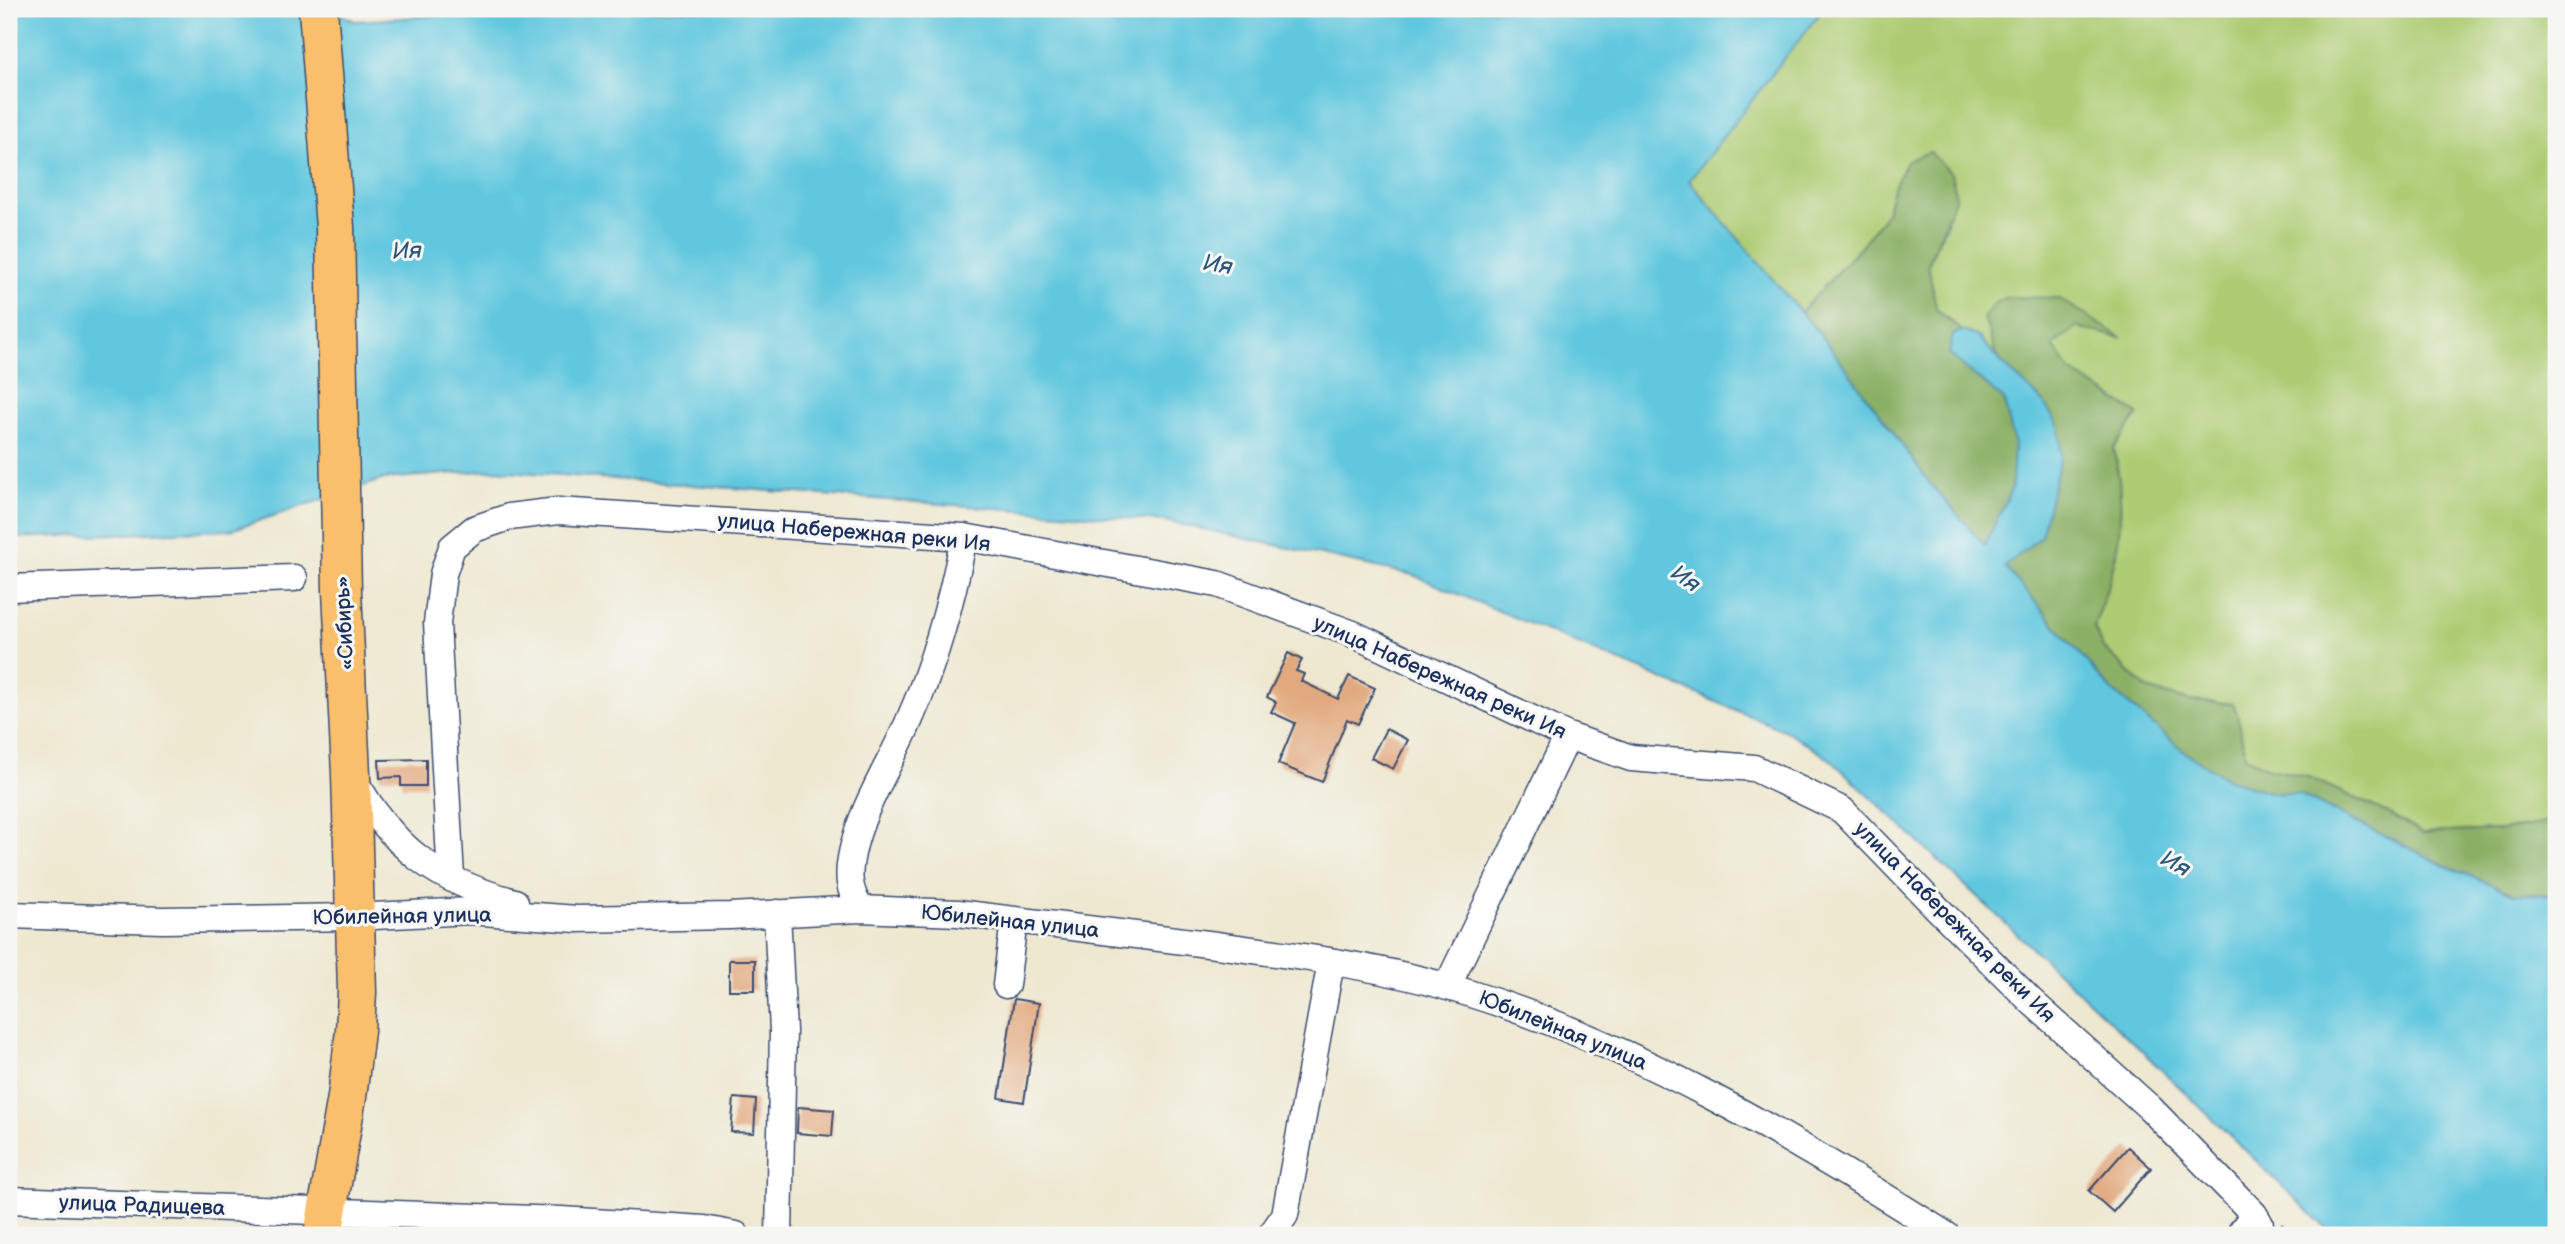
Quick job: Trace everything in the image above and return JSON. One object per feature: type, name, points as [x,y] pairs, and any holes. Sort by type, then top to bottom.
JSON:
[{"type":"highway","name":"«Сибирь»","points":[[318,9],[335,228],[342,591],[351,774],[357,992],[355,1031],[325,1224]]},
{"type":"street","name":"улица Набережная реки Ия","points":[[451,878],[437,623],[443,574],[452,547],[474,529],[509,517],[558,511],[964,537],[1217,584],[1353,634],[1568,736],[1631,758],[1754,768],[1842,810],[2032,1002],[2150,1108],[2251,1225]]},
{"type":"street","points":[[860,909],[849,888],[852,854],[869,801],[909,721],[943,629],[964,537]]},
{"type":"street","points":[[9,588],[294,578]]},
{"type":"street","points":[[1447,987],[1568,736]]},
{"type":"street","points":[[351,774],[364,797],[397,840],[421,861],[476,892],[578,919]]},
{"type":"street","name":"Юбилейная улица","points":[[9,915],[122,919],[355,917],[469,911],[578,919],[860,909],[958,913],[1331,962],[1447,987],[1518,1009],[1621,1050],[1696,1086],[1806,1148],[1946,1235]]},
{"type":"street","points":[[778,913],[783,1031],[779,1235]]},
{"type":"street","points":[[1006,985],[1014,920]]},
{"type":"street","points":[[1271,1235],[1284,1215],[1331,962]]},
{"type":"street","name":"улица Радищева","points":[[9,1200],[325,1224],[562,1220],[704,1229],[736,1235]]},
{"type":"green space","points":[[1823,9],[2556,9],[2556,818],[2540,824],[2502,830],[2422,833],[2388,813],[2308,777],[2270,769],[2246,757],[2233,704],[2190,701],[2147,689],[2102,647],[2094,627],[2115,560],[2120,518],[2114,448],[2138,414],[2069,370],[2052,345],[2077,327],[2118,337],[2058,298],[1984,317],[1997,358],[1979,337],[1962,331],[1936,309],[1928,264],[1948,221],[1893,188],[1886,214],[1801,312],[1688,181]]},
{"type":"green space","points":[[1930,152],[1951,173],[1956,197],[1928,264],[1936,309],[1962,331],[1953,335],[1949,354],[2004,400],[2014,442],[2012,488],[1985,545],[1933,487],[1828,344],[1801,312],[1886,214],[1893,188],[1908,160]]},
{"type":"green space","points":[[2007,297],[2058,298],[2122,338],[2077,327],[2053,345],[2069,370],[2138,414],[2114,448],[2120,518],[2115,560],[2094,627],[2102,647],[2147,689],[2190,701],[2233,704],[2246,757],[2270,769],[2308,777],[2388,813],[2422,833],[2502,830],[2540,824],[2556,818],[2556,895],[2514,894],[2446,866],[2299,794],[2273,793],[2230,780],[2190,756],[2110,689],[2005,567],[2041,536],[2060,455],[2043,402],[1997,358],[1984,317],[1994,304]]},
{"type":"water","name":"Ия","points":[[9,9],[328,9],[355,21],[518,10],[1823,9],[1689,181],[1828,344],[1933,487],[1985,545],[2012,488],[2014,442],[2004,400],[1949,354],[1953,335],[1962,331],[1979,337],[2043,402],[2059,426],[2061,455],[2041,536],[2005,567],[2110,689],[2190,756],[2230,780],[2273,793],[2299,794],[2446,866],[2514,894],[2556,895],[2556,1235],[2333,1235],[2141,1050],[1831,760],[1788,732],[1413,575],[1165,521],[494,470],[384,479],[231,530],[9,538]]},
{"type":"building","points":[[1288,653],[1302,660],[1296,671],[1304,674],[1301,681],[1338,699],[1349,676],[1375,688],[1358,724],[1347,719],[1322,782],[1278,764],[1295,723],[1271,712],[1276,702],[1267,697]]},
{"type":"building","points":[[1386,729],[1408,740],[1393,769],[1371,758]]},
{"type":"building","points":[[426,759],[426,786],[401,786],[401,777],[380,778],[379,760]]},
{"type":"building","points":[[729,960],[755,960],[755,990],[729,990]]},
{"type":"building","points":[[1014,999],[1039,1003],[1024,1102],[999,1098]]},
{"type":"building","points":[[734,1098],[756,1100],[754,1133],[731,1132]]},
{"type":"building","points":[[798,1107],[834,1110],[832,1136],[797,1133]]},
{"type":"building","points":[[2128,1147],[2151,1168],[2113,1212],[2089,1191]]}]
